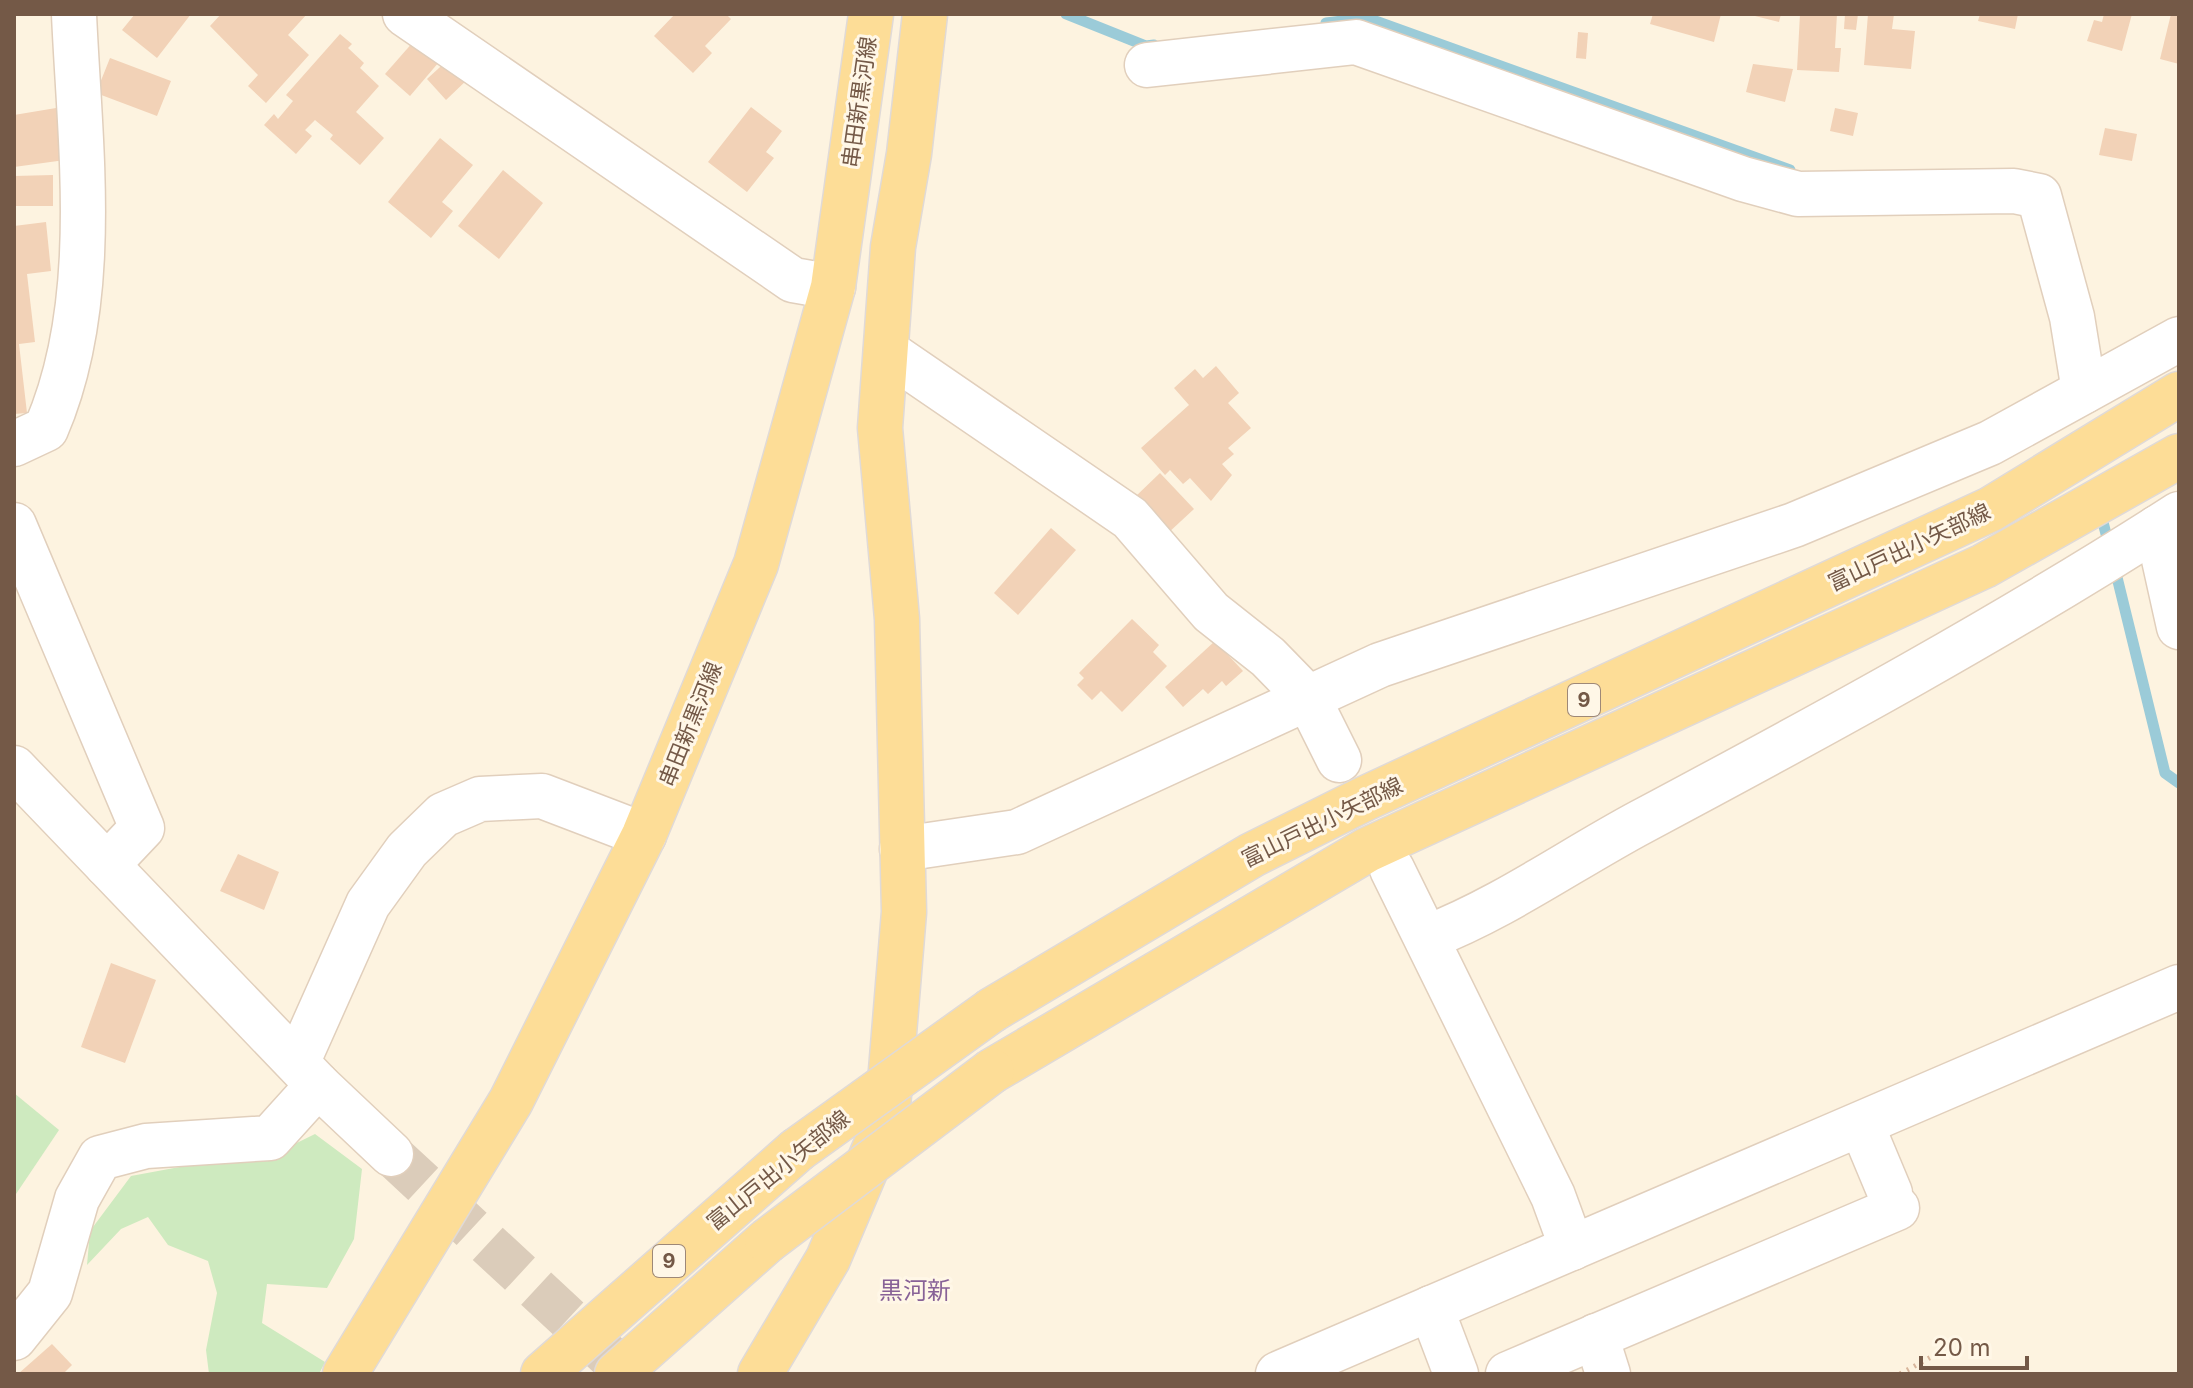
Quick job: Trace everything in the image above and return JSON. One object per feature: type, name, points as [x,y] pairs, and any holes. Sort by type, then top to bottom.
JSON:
[{"type":"main road","name":"串田新黒河線","points":[[345,1374],[511,1101],[644,835],[756,564],[833,287],[871,14]]},
{"type":"main road","points":[[760,1374],[828,1259],[887,1119],[904,912],[897,619],[880,428],[893,247],[909,154],[925,14]]},
{"type":"main road","name":"富山戸出小矢部線","points":[[543,1374],[797,1150],[992,1010],[1252,855],[1364,799],[1991,509],[2179,394]]},
{"type":"main road","name":"富山戸出小矢部線","points":[[617,1374],[767,1241],[992,1071],[1367,850],[1984,566],[2179,456]]},
{"type":"street","points":[[14,444],[46,429],[62,392],[84,246],[74,14]]},
{"type":"street","points":[[405,14],[793,280],[833,287]]},
{"type":"street","points":[[1147,65],[1356,42],[1743,179],[1798,194],[2026,194],[2072,317],[2084,391]]},
{"type":"street","points":[[902,849],[1017,832],[1380,665],[1470,632],[1603,591],[1794,525],[1990,443],[2179,339]]},
{"type":"street","points":[[886,351],[1130,518],[1211,612],[1268,657],[1308,698],[1339,760]]},
{"type":"street","points":[[1428,937],[1468,922],[1581,854],[1913,673],[2168,521],[2179,627]]},
{"type":"street","points":[[14,525],[142,828],[107,865]]},
{"type":"street","points":[[14,768],[308,1073],[391,1154]]},
{"type":"street","points":[[14,1338],[50,1293],[77,1199],[100,1158],[146,1146],[270,1138],[308,1073],[368,904],[407,850],[443,815],[480,799],[542,796],[644,835]]},
{"type":"street","points":[[1392,869],[1553,1196],[1572,1248]]},
{"type":"street","points":[[1278,1374],[1862,1126],[2179,987]]},
{"type":"street","points":[[1508,1374],[1602,1355],[1894,1200],[1862,1126]]},
{"type":"street","points":[[1431,1308],[1456,1374]]},
{"type":"path","points":[[1900,1374],[1918,1361],[1955,1344]]},
{"type":"green space","points":[[14,1093],[59,1130],[14,1197]]},
{"type":"green space","points":[[315,1134],[362,1169],[354,1239],[327,1288],[267,1284],[262,1323],[325,1362],[319,1374],[209,1374],[206,1350],[217,1293],[208,1261],[168,1245],[148,1217],[121,1229],[87,1265],[90,1231],[131,1176],[201,1163],[262,1160]]},
{"type":"building","points":[[135,14],[191,14],[157,58],[122,30]]},
{"type":"building","points":[[221,14],[307,14],[288,35],[309,55],[266,103],[248,86],[258,75],[210,26]]},
{"type":"building","points":[[675,14],[726,14],[731,19],[705,46],[712,53],[693,73],[654,36]]},
{"type":"building","points":[[1653,14],[1721,14],[1714,42],[1650,24]]},
{"type":"building","points":[[1747,14],[1781,14],[1779,22]]},
{"type":"building","points":[[1800,14],[1837,14],[1835,48],[1841,48],[1839,72],[1797,70]]},
{"type":"building","points":[[1845,14],[1858,14],[1856,30],[1844,29]]},
{"type":"building","points":[[1868,14],[1894,14],[1892,29],[1915,31],[1911,69],[1864,65]]},
{"type":"building","points":[[1980,14],[2018,14],[2015,29],[1978,21]]},
{"type":"building","points":[[2104,14],[2132,14],[2122,51],[2087,41],[2094,20],[2102,22]]},
{"type":"building","points":[[2171,14],[2179,14],[2179,64],[2160,59]]},
{"type":"building","points":[[1578,32],[1588,33],[1586,59],[1576,58]]},
{"type":"building","points":[[340,34],[352,44],[348,48],[364,63],[360,68],[379,86],[356,112],[384,138],[360,165],[330,139],[333,135],[315,120],[305,130],[312,136],[296,154],[264,125],[274,114],[278,119],[293,101],[286,95]]},
{"type":"building","points":[[414,41],[439,62],[410,96],[385,74]]},
{"type":"building","points":[[451,57],[470,77],[446,100],[427,79]]},
{"type":"building","points":[[110,58],[171,81],[157,116],[96,93]]},
{"type":"building","points":[[1753,64],[1793,69],[1785,102],[1746,92]]},
{"type":"building","points":[[751,107],[782,131],[766,152],[774,158],[747,192],[708,162]]},
{"type":"building","points":[[56,108],[65,160],[14,167],[14,115]]},
{"type":"building","points":[[1835,108],[1858,113],[1853,136],[1830,131]]},
{"type":"building","points":[[2105,128],[2137,134],[2132,161],[2099,155]]},
{"type":"building","points":[[440,138],[473,165],[442,202],[453,211],[431,238],[388,202]]},
{"type":"building","points":[[503,170],[543,203],[499,259],[458,226]]},
{"type":"building","points":[[53,175],[53,206],[14,206],[14,176]]},
{"type":"building","points":[[46,222],[51,271],[27,274],[35,342],[19,344],[27,413],[14,414],[14,226]]},
{"type":"building","points":[[1216,366],[1239,393],[1228,403],[1251,428],[1228,448],[1234,454],[1222,464],[1232,475],[1211,501],[1190,478],[1183,484],[1170,470],[1165,475],[1141,448],[1189,405],[1174,388],[1195,369],[1203,378]]},
{"type":"building","points":[[1160,473],[1194,509],[1167,534],[1134,498]]},
{"type":"building","points":[[1051,528],[1076,550],[1018,615],[994,593]]},
{"type":"building","points":[[1132,619],[1159,645],[1153,652],[1167,666],[1122,712],[1101,691],[1092,700],[1077,685],[1084,678],[1079,673]]},
{"type":"building","points":[[1215,641],[1243,671],[1226,686],[1222,681],[1208,694],[1203,689],[1183,707],[1165,687]]},
{"type":"building","points":[[238,854],[279,872],[264,910],[220,891]]},
{"type":"building","points":[[111,963],[156,980],[125,1063],[81,1047]]},
{"type":"building","points":[[52,1344],[72,1365],[63,1374],[18,1374]]},
{"type":"waterway","points":[[1066,14],[1146,46],[1154,45]]},
{"type":"waterway","points":[[1326,23],[1367,18],[1790,170]]},
{"type":"waterway","points":[[2100,511],[2110,549]]},
{"type":"waterway","points":[[2114,565],[2165,773],[2179,783]]},
{"type":"tunnel","points":[[391,1154],[628,1374]]},
{"type":"district","name":"黒河新","points":[[915,1290]]}]
